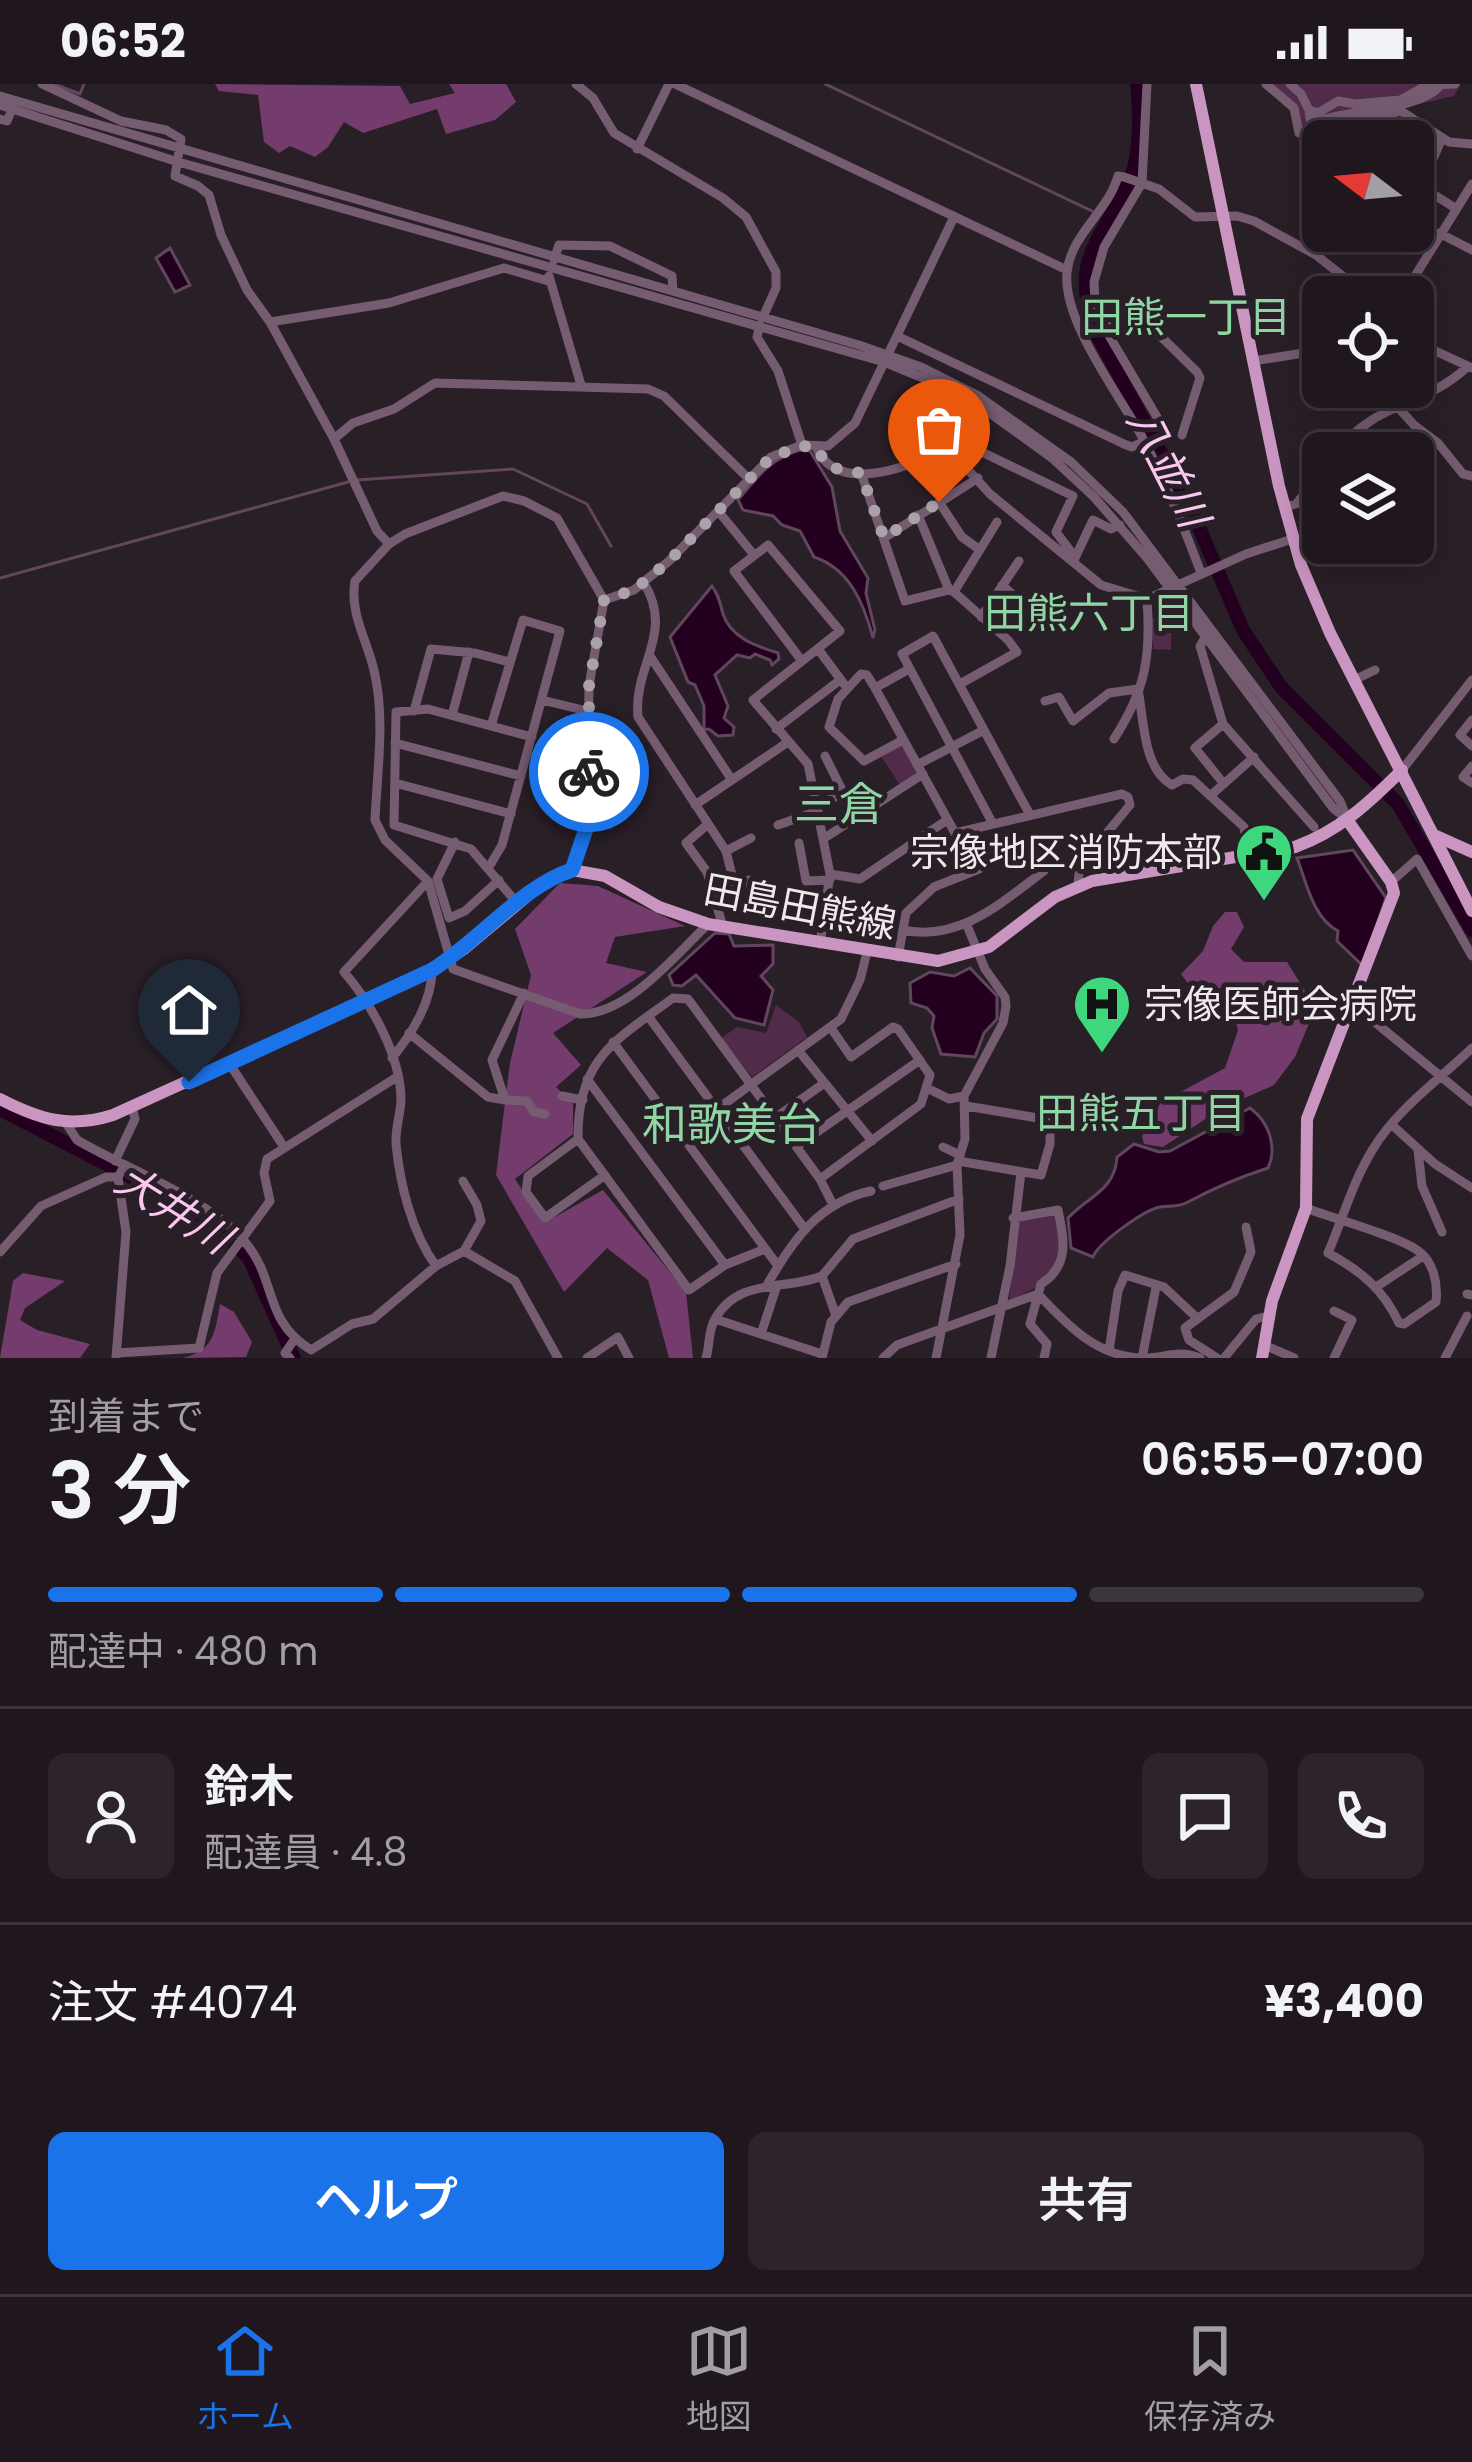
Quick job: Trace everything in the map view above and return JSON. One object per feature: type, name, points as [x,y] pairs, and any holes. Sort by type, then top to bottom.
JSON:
[{"type":"main road","points":[[1196,84],[1292,539],[1354,680],[1472,911]]},
{"type":"main road","name":"田島田熊線","points":[[572,870],[605,876],[659,907],[716,926],[938,961],[978,952],[1078,885],[1294,847],[1348,820],[1402,770]]},
{"type":"main road","points":[[1263,1352],[1268,1316],[1306,1208],[1307,1119],[1394,893],[1348,820]]},
{"type":"main road","points":[[1434,835],[1471,850]]},
{"type":"main road","points":[[0,1099],[30,1114],[66,1123],[99,1120],[132,1107],[432,970],[544,882],[572,870]]},
{"type":"street","points":[[42,84],[121,122],[176,134],[181,140],[175,176],[209,195],[226,248],[247,290],[270,322],[334,439],[377,531],[389,544]]},
{"type":"street","points":[[72,100],[80,84]]},
{"type":"street","points":[[576,84],[592,98],[614,134],[736,207],[754,227],[777,280],[757,337],[778,371],[802,446]]},
{"type":"street","points":[[637,149],[672,84],[1067,270]]},
{"type":"street","points":[[1147,84],[1141,182],[1104,247],[1095,302],[1102,325],[1164,429]]},
{"type":"street","points":[[1266,84],[1294,109],[1299,134],[1401,111],[1449,142],[1472,144]]},
{"type":"street","points":[[1290,84],[1304,97],[1312,121],[1317,122],[1378,103],[1400,106],[1447,85]]},
{"type":"street","points":[[0,96],[176,155]]},
{"type":"street","points":[[0,105],[886,358],[975,399],[1071,462],[1123,512],[1340,801],[1348,820]]},
{"type":"street","points":[[0,119],[7,121],[12,110]]},
{"type":"street","points":[[1440,143],[1419,191],[1430,192],[1455,208]]},
{"type":"street","points":[[1203,572],[1144,441],[1070,304],[1067,270],[1081,235],[1105,204],[1118,176],[1159,189],[1195,217],[1254,221],[1316,255],[1342,276]]},
{"type":"street","points":[[1417,276],[1472,184]]},
{"type":"street","points":[[604,600],[644,583],[771,457],[802,446],[828,446],[855,423],[954,217]]},
{"type":"street","points":[[1439,233],[1472,250]]},
{"type":"street","points":[[581,385],[548,281],[559,245],[610,246],[672,277],[673,291]]},
{"type":"street","points":[[554,262],[673,291],[761,321]]},
{"type":"street","points":[[270,322],[389,303],[504,268],[548,281]]},
{"type":"street","points":[[1102,325],[1137,313],[1197,372],[1200,378],[1182,435]]},
{"type":"street","points":[[897,337],[1124,444],[1132,447],[1144,441]]},
{"type":"street","points":[[1434,350],[1470,367],[1434,389]]},
{"type":"street","points":[[1253,361],[1302,353]]},
{"type":"street","points":[[953,445],[986,379]]},
{"type":"street","points":[[334,439],[353,423],[394,409],[435,383],[648,389],[664,395],[748,478]]},
{"type":"street","points":[[975,399],[1069,471],[1174,585],[1332,807],[1348,820]]},
{"type":"street","points":[[1353,432],[1390,408]]},
{"type":"street","points":[[1399,408],[1438,443],[1453,465],[1472,476]]},
{"type":"street","points":[[816,447],[828,467],[861,473],[881,472],[953,445],[1073,496]]},
{"type":"street","points":[[953,445],[990,494],[1101,585],[1147,599],[1292,539]]},
{"type":"street","points":[[1069,471],[1062,482],[1075,492],[1056,532],[1074,560]]},
{"type":"street","points":[[861,473],[905,601],[951,591],[997,522]]},
{"type":"street","points":[[884,538],[978,478]]},
{"type":"street","points":[[572,870],[587,826],[587,711],[604,600],[557,518],[524,501],[494,497],[389,544],[355,581],[353,590],[379,701],[375,820],[385,841],[428,881],[453,969],[580,1014],[601,1012],[644,987],[716,926],[707,872],[686,843],[708,824]]},
{"type":"street","points":[[1284,507],[1296,505],[1302,497]]},
{"type":"street","points":[[939,502],[962,537],[980,550]]},
{"type":"street","points":[[719,512],[754,555]]},
{"type":"street","points":[[918,515],[951,591],[1016,652]]},
{"type":"street","points":[[1074,560],[1093,520],[1111,529],[1120,525]]},
{"type":"street","points":[[802,661],[734,571],[769,544],[840,631],[753,700],[808,764],[830,877],[820,944]]},
{"type":"street","points":[[981,617],[1018,561]]},
{"type":"street","points":[[644,583],[657,606],[650,656],[638,693],[638,717],[726,851],[734,883]]},
{"type":"street","points":[[1002,585],[1038,617]]},
{"type":"street","points":[[1114,739],[1150,651],[1147,599]]},
{"type":"street","points":[[489,867],[502,844],[560,631],[523,620],[491,726]]},
{"type":"street","points":[[993,824],[902,654],[933,636],[1030,815]]},
{"type":"street","points":[[1206,636],[1200,646],[1223,724],[1314,827]]},
{"type":"street","points":[[960,683],[1030,645]]},
{"type":"street","points":[[414,710],[431,649],[509,662]]},
{"type":"street","points":[[818,649],[844,684]]},
{"type":"street","points":[[452,716],[469,652]]},
{"type":"street","points":[[650,656],[733,780]]},
{"type":"street","points":[[875,688],[909,669]]},
{"type":"street","points":[[1354,680],[1375,670]]},
{"type":"street","points":[[776,729],[867,674],[955,833],[1122,794],[1129,797],[1130,805],[1080,860],[1078,885]]},
{"type":"street","points":[[1402,770],[1472,680]]},
{"type":"street","points":[[844,684],[829,728],[842,741],[864,761],[903,740]]},
{"type":"street","points":[[1045,701],[1059,697],[1073,722],[1108,693],[1138,689]]},
{"type":"street","points":[[1138,689],[1143,731],[1161,778],[1169,785],[1193,780],[1244,827],[1248,855]]},
{"type":"street","points":[[542,700],[587,711]]},
{"type":"street","points":[[517,903],[471,849],[394,825],[396,712],[452,716],[532,737]]},
{"type":"street","points":[[1472,720],[1460,735],[1472,746]]},
{"type":"street","points":[[1223,724],[1195,748],[1224,784]]},
{"type":"street","points":[[823,839],[951,746],[984,730]]},
{"type":"street","points":[[695,805],[788,742]]},
{"type":"street","points":[[395,743],[521,776]]},
{"type":"street","points":[[778,826],[843,792],[825,756]]},
{"type":"street","points":[[1210,796],[1254,758]]},
{"type":"street","points":[[1472,766],[1463,777],[1472,783]]},
{"type":"street","points":[[394,783],[511,814]]},
{"type":"street","points":[[799,843],[806,881],[860,879],[947,820]]},
{"type":"street","points":[[726,851],[751,838]]},
{"type":"street","points":[[455,842],[437,878],[449,918],[499,880]]},
{"type":"street","points":[[898,957],[906,913],[934,887],[979,869],[1011,847],[1028,848],[1044,872],[985,915],[942,933],[903,930]]},
{"type":"street","points":[[1390,882],[1417,859],[1472,956]]},
{"type":"street","points":[[711,890],[745,879],[752,884],[758,908]]},
{"type":"street","points":[[428,881],[344,972],[366,1000],[398,1077],[401,1097],[396,1142],[419,1243],[436,1266]]},
{"type":"street","points":[[936,1358],[956,1264],[958,1160],[965,1139],[965,1101],[1006,1012],[1005,997],[985,969],[966,922]]},
{"type":"street","points":[[716,1110],[841,1019],[860,980],[866,952]]},
{"type":"street","points":[[392,1058],[432,985],[432,970]]},
{"type":"street","points":[[505,1100],[492,1060],[524,993]]},
{"type":"street","points":[[766,1249],[725,1265],[689,1289],[578,1139],[587,1079],[613,1042],[678,995],[688,999],[752,1085],[820,1179],[833,1205]]},
{"type":"street","points":[[1354,1005],[1472,1102]]},
{"type":"street","points":[[648,1016],[804,1228]]},
{"type":"street","points":[[820,1179],[921,1104],[931,1075],[898,1028],[850,1057],[831,1028]]},
{"type":"street","points":[[409,1033],[488,1097],[527,1101],[534,1112],[544,1114]]},
{"type":"street","points":[[613,1042],[778,1266]]},
{"type":"street","points":[[1306,1208],[1341,1222],[1420,1250],[1434,1270],[1436,1302],[1404,1324],[1363,1272],[1328,1253],[1341,1222],[1359,1173],[1376,1143],[1472,1048]]},
{"type":"street","points":[[799,1050],[872,1141]]},
{"type":"street","points":[[797,1147],[920,1060]]},
{"type":"street","points":[[229,1063],[284,1147]]},
{"type":"street","points":[[132,1107],[135,1120],[118,1177],[125,1232],[117,1356],[199,1348],[217,1274],[270,1201],[265,1163],[398,1077]]},
{"type":"street","points":[[587,1079],[725,1265]]},
{"type":"street","points":[[775,1118],[823,1084]]},
{"type":"street","points":[[883,1186],[958,1160],[1041,1175],[1050,1144],[1050,1120],[949,1099],[927,1088]]},
{"type":"street","points":[[562,1096],[583,1100]]},
{"type":"street","points":[[66,1123],[77,1140],[195,1205],[244,1241],[268,1286],[277,1318],[294,1340],[311,1350],[352,1324],[373,1319],[436,1266],[464,1250],[481,1221],[463,1181]]},
{"type":"street","points":[[1393,1125],[1418,1150],[1472,1188]]},
{"type":"street","points":[[578,1139],[528,1176],[526,1192],[545,1218],[605,1175]]},
{"type":"street","points":[[943,1147],[958,1160]]},
{"type":"street","points":[[1418,1150],[1422,1186],[1442,1232]]},
{"type":"street","points":[[991,1358],[1021,1172]]},
{"type":"street","points":[[0,1252],[41,1206],[106,1177],[118,1177]]},
{"type":"street","points":[[761,1334],[778,1266],[804,1228],[833,1205],[871,1191]]},
{"type":"street","points":[[706,1358],[715,1319],[734,1299],[772,1285],[822,1276],[854,1239],[959,1199]]},
{"type":"street","points":[[1013,1218],[1058,1210],[1066,1249],[1053,1277],[1041,1285],[1030,1324],[1047,1344],[1044,1358]]},
{"type":"street","points":[[1246,1227],[1251,1252],[1234,1292],[1187,1323],[1185,1334],[1221,1358],[1247,1327],[1268,1316]]},
{"type":"street","points":[[464,1250],[515,1281],[558,1358]]},
{"type":"street","points":[[1376,1287],[1423,1256]]},
{"type":"street","points":[[715,1319],[822,1356],[835,1313],[848,1302],[956,1264]]},
{"type":"street","points":[[1116,1355],[1120,1278],[1125,1274],[1164,1287],[1196,1317]]},
{"type":"street","points":[[822,1276],[835,1313]]},
{"type":"street","points":[[1142,1358],[1156,1287]]},
{"type":"street","points":[[883,1358],[897,1345],[1038,1294]]},
{"type":"street","points":[[1038,1294],[1081,1335],[1116,1355],[1142,1358],[1184,1352],[1200,1358]]},
{"type":"street","points":[[1334,1312],[1352,1320],[1334,1358]]},
{"type":"street","points":[[1445,1358],[1467,1316]]},
{"type":"street","points":[[587,1358],[618,1337],[629,1358]]},
{"type":"street","points":[[285,1356],[294,1340]]},
{"type":"street","points":[[1263,1352],[1294,1358]]},
{"type":"shaded area","points":[[215,84],[400,86],[410,104],[455,93],[449,84],[506,84],[516,102],[495,120],[446,134],[437,109],[363,133],[344,122],[328,147],[315,157],[290,146],[279,153],[264,142],[258,95],[219,91]]},
{"type":"shaded area","points":[[1269,84],[1461,84],[1454,96],[1349,120],[1302,120],[1301,131],[1296,108]]},
{"type":"shaded area","points":[[170,248],[190,285],[175,292],[156,258]]},
{"type":"shaded area","points":[[800,450],[810,451],[832,487],[840,531],[868,578],[873,638],[854,589],[837,570],[814,557],[800,531],[773,516],[743,510],[738,500],[773,463]]},
{"type":"shaded area","points":[[712,586],[732,629],[778,653],[779,659],[772,665],[755,654],[750,658],[737,655],[715,675],[728,706],[724,718],[734,727],[733,735],[704,730],[704,706],[695,685],[688,682],[670,637]]},
{"type":"shaded area","points":[[1151,618],[1172,618],[1171,650],[1153,649]]},
{"type":"shaded area","points":[[900,745],[918,772],[900,785],[881,756]]},
{"type":"shaded area","points":[[1353,850],[1386,898],[1363,966],[1337,941],[1338,931],[1317,909],[1297,858]]},
{"type":"shaded area","points":[[560,883],[598,886],[685,926],[615,937],[606,963],[647,972],[553,1033],[581,1065],[556,1087],[573,1103],[573,1134],[515,1179],[544,1223],[603,1190],[686,1292],[693,1358],[669,1358],[648,1280],[607,1248],[564,1292],[496,1175],[510,1063],[531,975],[515,929]]},
{"type":"shaded area","points":[[1225,912],[1237,912],[1244,927],[1231,949],[1244,962],[1287,962],[1310,999],[1313,1014],[1295,1057],[1274,1085],[1222,1108],[1163,1147],[1144,1144],[1142,1136],[1160,1103],[1225,1068],[1238,1030],[1231,1005],[1196,994],[1181,974],[1203,951]]},
{"type":"shaded area","points":[[715,933],[729,934],[734,946],[773,945],[773,964],[761,976],[773,990],[764,1025],[735,1018],[696,975],[682,986],[673,985],[669,975]]},
{"type":"shaded area","points":[[970,968],[997,996],[997,1019],[984,1033],[975,1057],[941,1054],[932,1028],[934,1016],[911,1003],[910,983],[930,972],[954,976]]},
{"type":"shaded area","points":[[776,1005],[799,1022],[807,1037],[752,1077],[721,1038],[737,1027],[766,1033]]},
{"type":"shaded area","points":[[1250,1108],[1270,1135],[1268,1168],[1184,1204],[1143,1214],[1093,1257],[1071,1248],[1068,1218],[1106,1185],[1117,1157],[1134,1144],[1170,1151]]},
{"type":"shaded area","points":[[1055,1214],[1059,1245],[1054,1268],[1038,1286],[1009,1300],[1019,1219]]},
{"type":"shaded area","points":[[23,1273],[65,1281],[25,1308],[20,1320],[37,1330],[90,1344],[80,1358],[0,1358],[13,1281]]},
{"type":"shaded area","points":[[220,1304],[234,1312],[252,1342],[246,1357],[183,1358],[207,1345]]},
{"type":"waterway","points":[[54,84],[80,94],[84,84]]},
{"type":"waterway","points":[[825,84],[1092,211]]},
{"type":"waterway","name":"八並川","points":[[1137,84],[1139,132],[1134,169],[1087,267],[1088,306],[1095,331],[1189,504],[1243,630],[1281,687],[1398,804],[1472,930]]},
{"type":"waterway","points":[[357,480],[513,469],[587,504],[611,546]]},
{"type":"waterway","points":[[0,578],[348,482]]},
{"type":"waterway","name":"大井川","points":[[0,1109],[170,1197],[220,1229],[249,1258],[294,1358]]},
{"type":"way so far","points":[[589,772],[589,686],[604,600],[644,583],[771,457],[802,446],[816,447],[828,467],[861,473],[884,538],[939,502]]},
{"type":"place","name":"宗像地区消防本部","points":[[1264,903]]},
{"type":"place","name":"宗像医師会病院","points":[[1102,1055]]},
{"type":"district","name":"田熊一丁目","points":[[1186,317]]},
{"type":"district","name":"田熊六丁目","points":[[1089,613]]},
{"type":"district","name":"三倉","points":[[839,804]]},
{"type":"district","name":"田熊五丁目","points":[[1141,1113]]},
{"type":"district","name":"和歌美台","points":[[732,1124]]},
{"type":"route","points":[[189,1082],[432,970],[544,882],[572,870],[587,826],[589,772]]}]
